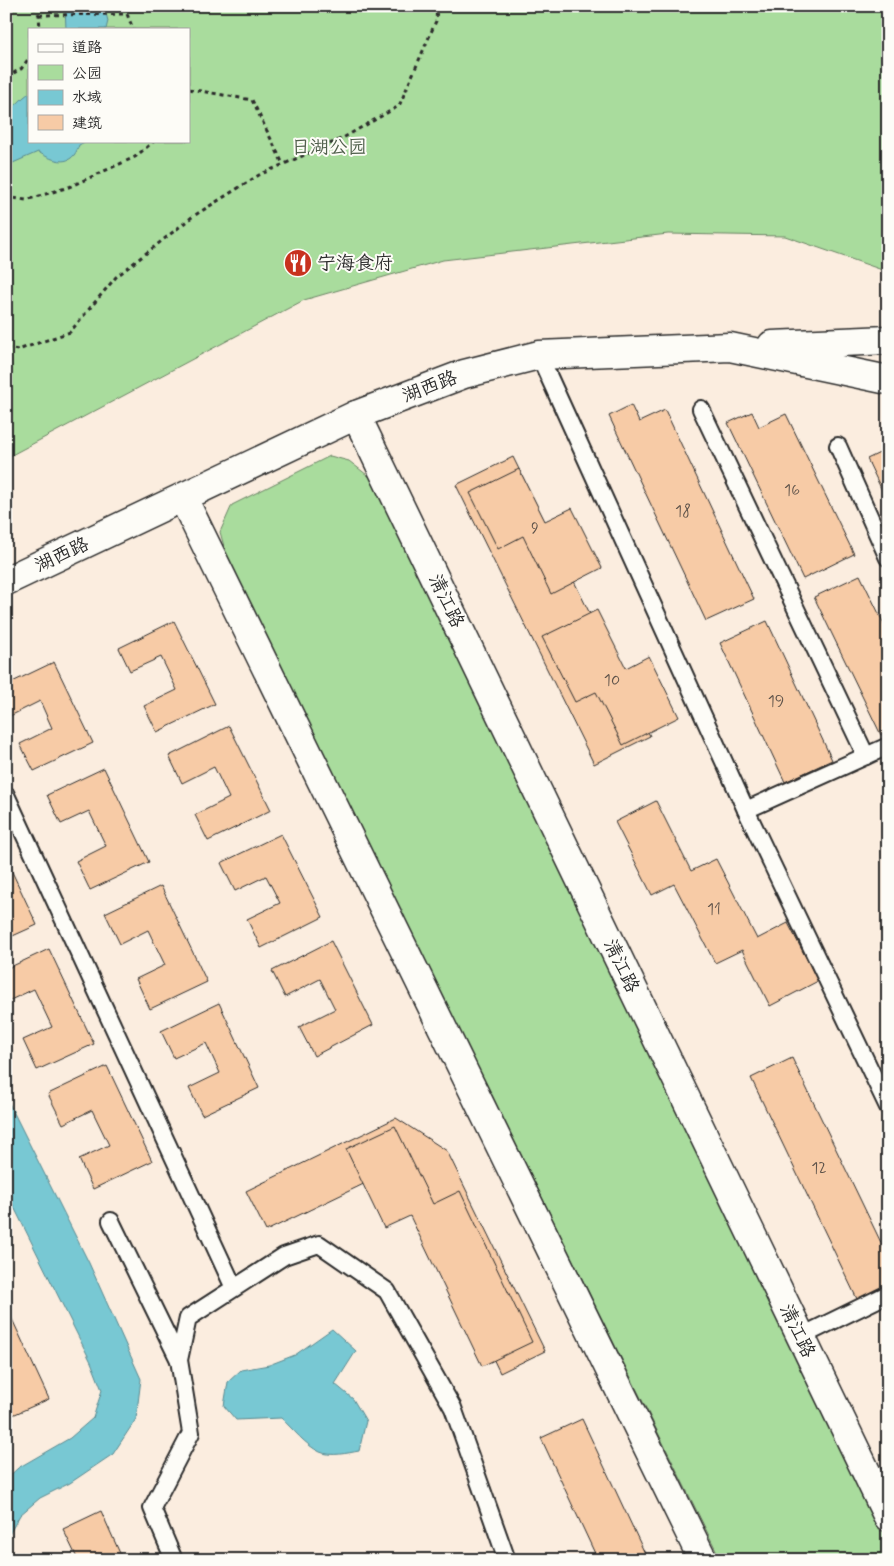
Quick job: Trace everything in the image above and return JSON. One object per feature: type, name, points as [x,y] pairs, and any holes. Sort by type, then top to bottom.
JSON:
[{"type":"street","points":[[730,347],[888,340]]},
{"type":"street","name":"湖西路","points":[[6,581],[356,415],[464,374],[539,355],[730,347],[888,380]]},
{"type":"street","name":"清江路","points":[[356,415],[888,1517]]},
{"type":"street","points":[[183,498],[703,1560]]},
{"type":"lane","points":[[539,355],[746,810],[888,1107]]},
{"type":"lane","points":[[701,409],[866,756]]},
{"type":"lane","points":[[838,446],[888,558]]},
{"type":"lane","points":[[746,810],[888,746]]},
{"type":"lane","points":[[6,795],[234,1288]]},
{"type":"lane","points":[[111,1221],[179,1360],[191,1432],[152,1508],[174,1560]]},
{"type":"lane","points":[[179,1360],[188,1318],[284,1256],[319,1244],[387,1291],[453,1408],[507,1560]]},
{"type":"lane","points":[[800,1337],[888,1294]]},
{"type":"path","points":[[34,6],[40,16],[40,28]]},
{"type":"path","points":[[6,348],[18,350],[70,332],[116,277],[192,217],[258,175],[341,140],[399,106],[436,21],[437,6]]},
{"type":"path","points":[[40,16],[127,14],[133,28]]},
{"type":"path","points":[[6,77],[21,69],[28,59]]},
{"type":"path","points":[[190,89],[252,100],[283,164]]},
{"type":"path","points":[[6,198],[26,200],[69,187],[135,157],[153,142]]},
{"type":"green space","name":"日湖公园","points":[[6,6],[888,6],[888,272],[785,236],[668,234],[443,260],[304,300],[6,458]]},
{"type":"green space","points":[[330,456],[349,461],[371,478],[888,1541],[888,1560],[721,1560],[229,564],[220,532],[232,505]]},
{"type":"water","points":[[65,6],[104,6],[108,21],[106,28],[66,28]]},
{"type":"water","points":[[28,94],[28,142],[84,142],[79,145],[72,157],[62,161],[38,152],[6,166],[6,113]]},
{"type":"water","points":[[6,1097],[89,1263],[141,1379],[136,1419],[113,1454],[70,1483],[40,1498],[20,1515],[6,1540],[6,1479],[18,1468],[70,1438],[93,1418],[102,1390],[91,1362],[6,1191]]},
{"type":"water","points":[[332,1329],[356,1351],[335,1384],[353,1399],[366,1421],[359,1451],[340,1454],[320,1452],[309,1445],[281,1418],[236,1420],[224,1406],[228,1382],[241,1370],[269,1365],[295,1355]]},
{"type":"building","points":[[631,405],[639,422],[665,410],[754,599],[706,621],[609,416]]},
{"type":"building","points":[[752,412],[759,427],[786,414],[854,554],[803,579],[728,423]]},
{"type":"building","points":[[888,449],[888,503],[867,459]]},
{"type":"building","points":[[513,457],[650,736],[594,764],[456,485]]},
{"type":"building","points":[[519,469],[545,521],[572,508],[602,568],[551,594],[523,536],[498,549],[470,493]]},
{"type":"building","points":[[860,575],[888,632],[888,732],[881,735],[814,597]]},
{"type":"building","points":[[597,610],[626,668],[649,656],[679,717],[623,745],[596,692],[575,702],[542,637]]},
{"type":"building","points":[[174,621],[215,704],[157,732],[144,706],[177,690],[161,657],[130,671],[119,648]]},
{"type":"building","points":[[767,621],[832,760],[785,782],[720,643]]},
{"type":"building","points":[[54,662],[93,743],[34,771],[20,744],[52,728],[40,701],[10,716],[6,708],[6,685]]},
{"type":"building","points":[[229,726],[271,810],[208,841],[195,815],[229,798],[214,767],[182,783],[169,756]]},
{"type":"building","points":[[104,768],[149,862],[90,890],[76,861],[106,846],[89,811],[61,824],[47,795]]},
{"type":"building","points":[[656,801],[691,871],[716,859],[757,939],[788,923],[818,981],[770,1006],[742,950],[715,963],[674,884],[652,895],[615,822]]},
{"type":"building","points":[[281,834],[323,917],[261,948],[247,919],[280,903],[266,876],[235,891],[221,863]]},
{"type":"building","points":[[6,859],[37,925],[6,939]]},
{"type":"building","points":[[161,886],[207,982],[150,1009],[136,979],[165,965],[148,930],[120,944],[105,913]]},
{"type":"building","points":[[331,941],[373,1025],[314,1056],[299,1027],[335,1009],[320,979],[285,997],[272,971]]},
{"type":"building","points":[[49,949],[94,1044],[37,1070],[23,1040],[52,1027],[34,989],[6,1002],[6,969]]},
{"type":"building","points":[[219,1003],[259,1088],[202,1115],[189,1088],[220,1073],[206,1043],[174,1058],[161,1031]]},
{"type":"building","points":[[792,1058],[888,1257],[888,1284],[857,1299],[751,1078]]},
{"type":"building","points":[[107,1066],[152,1161],[93,1189],[79,1159],[109,1145],[92,1110],[63,1124],[48,1094]]},
{"type":"building","points":[[396,1118],[447,1151],[545,1351],[500,1373],[401,1166],[266,1231],[246,1191]]},
{"type":"building","points":[[395,1126],[433,1204],[460,1191],[532,1342],[482,1366],[410,1216],[384,1228],[346,1149]]},
{"type":"building","points":[[6,1306],[49,1399],[6,1418]]},
{"type":"building","points":[[582,1419],[648,1560],[598,1560],[541,1438]]},
{"type":"building","points":[[101,1511],[123,1560],[78,1560],[63,1529]]},
{"type":"place","name":"宁海食府","points":[[298,263]]}]
